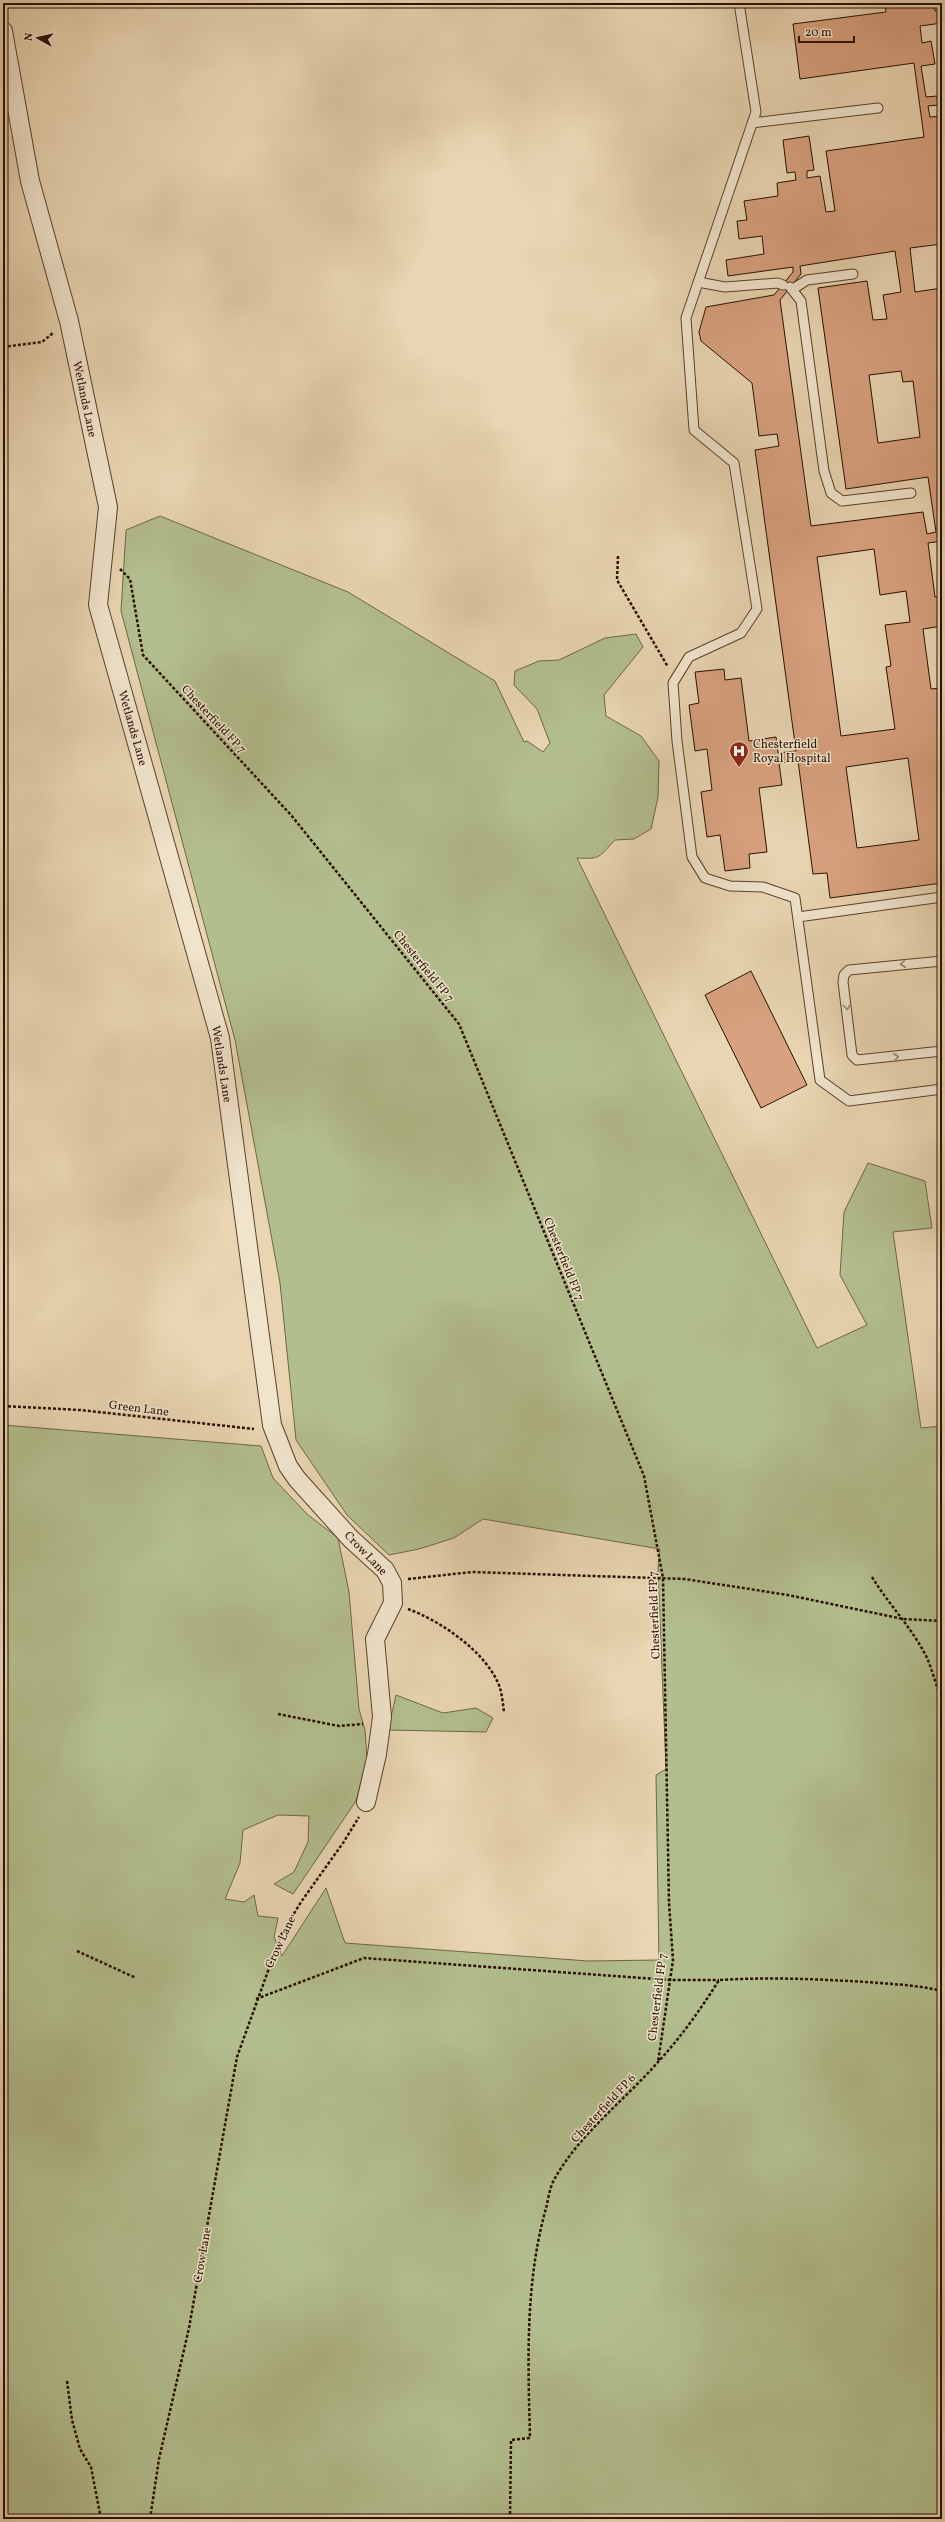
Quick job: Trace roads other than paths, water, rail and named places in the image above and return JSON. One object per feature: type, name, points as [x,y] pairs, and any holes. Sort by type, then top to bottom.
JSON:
[{"type":"street","name":"Wetlands Lane","points":[[3,31],[30,181],[69,321],[108,507],[98,605],[220,1038],[272,1425]]},
{"type":"street","name":"Crow Lane","points":[[272,1425],[288,1466],[297,1479],[351,1538],[385,1570],[392,1583],[393,1603],[375,1639],[382,1724],[373,1776],[366,1802]]},
{"type":"lane","points":[[739,3],[756,112],[686,318],[694,430],[734,463],[757,609],[741,633],[688,657],[673,683],[677,741],[692,857],[705,878],[730,886],[764,887],[795,898],[820,1080],[849,1101],[942,1089]]},
{"type":"lane","points":[[752,123],[878,108]]},
{"type":"lane","points":[[789,287],[807,280],[853,274]]},
{"type":"lane","points":[[698,282],[725,287],[778,283],[789,287],[801,301],[824,471],[830,493],[842,501],[911,493]]},
{"type":"lane","points":[[798,917],[942,898]]},
{"type":"lane","points":[[942,961],[849,970],[844,975],[843,982],[852,1055],[857,1060],[942,1051]]},
{"type":"place","name":"Chesterfield Royal Hospital","points":[[739,768]]}]
